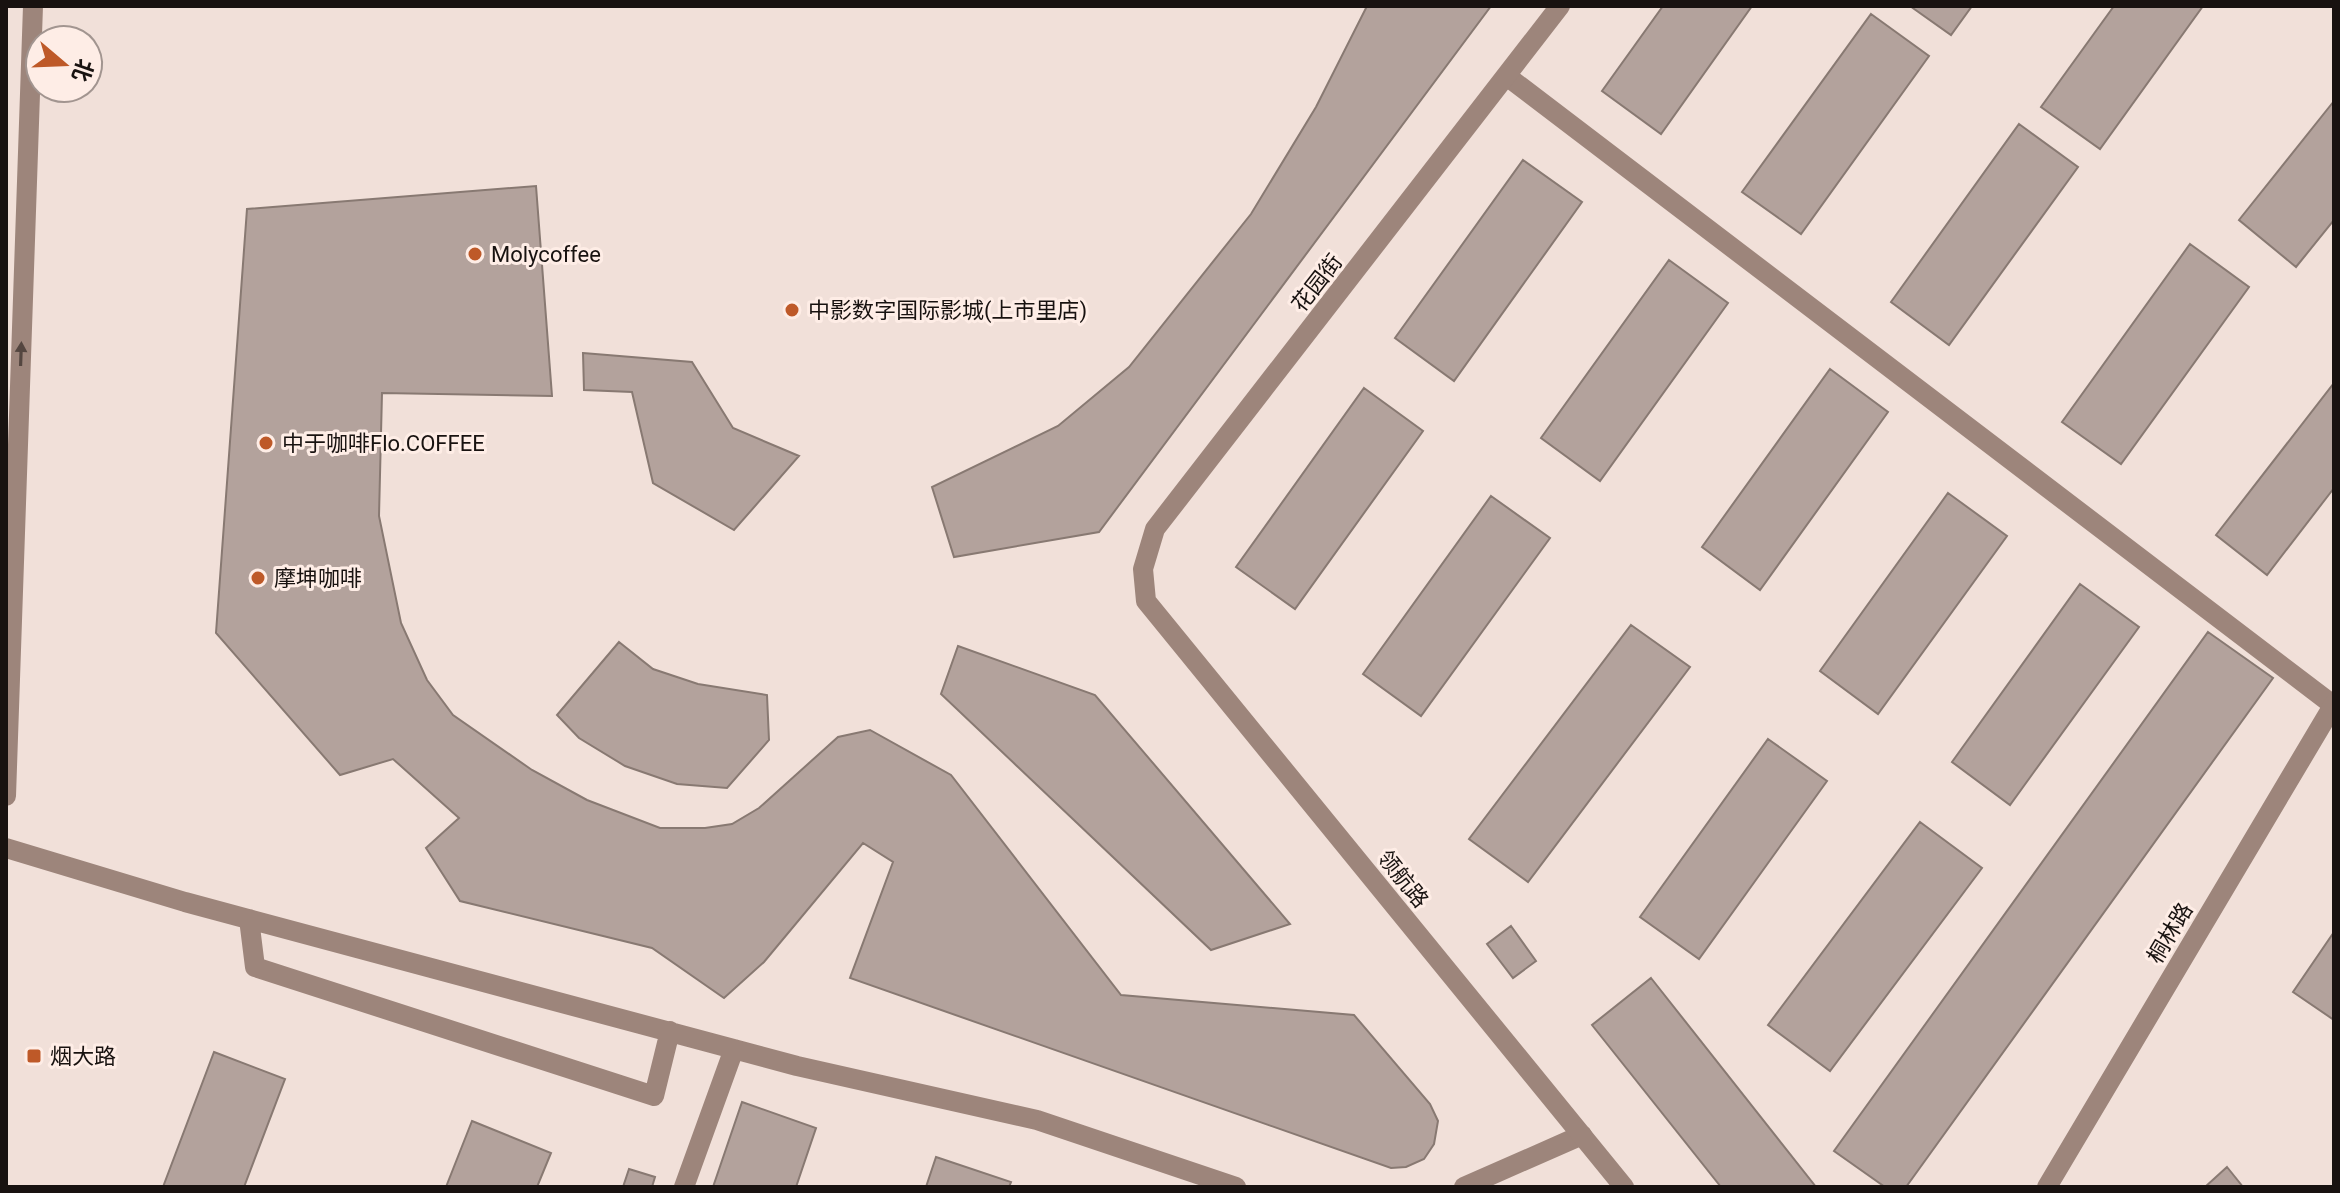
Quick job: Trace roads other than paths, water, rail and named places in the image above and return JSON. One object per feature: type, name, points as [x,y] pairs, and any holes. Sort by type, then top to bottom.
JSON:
[{"type":"street","points":[[6,796],[33,6]]},
{"type":"street","name":"花园街","points":[[1146,601],[1143,569],[1155,529],[1560,6]]},
{"type":"street","points":[[1508,77],[2334,705]]},
{"type":"street","name":"领航路","points":[[1146,601],[1624,1187]]},
{"type":"street","name":"桐林路","points":[[2047,1187],[2334,705]]},
{"type":"street","points":[[6,848],[249,919],[797,1066],[1037,1120],[1236,1187]]},
{"type":"street","points":[[249,919],[255,967],[654,1096],[670,1031]]},
{"type":"street","points":[[684,1187],[734,1049]]},
{"type":"street","points":[[1464,1187],[1582,1135]]},
{"type":"place","name":"Molycoffee","points":[[475,254]]},
{"type":"place","name":"中影数字国际影城(上市里店)","points":[[792,310]]},
{"type":"place","name":"中于咖啡Flo.COFFEE","points":[[266,443]]},
{"type":"place","name":"摩坤咖啡","points":[[258,578]]},
{"type":"place","name":"烟大路","points":[[34,1056]]}]
